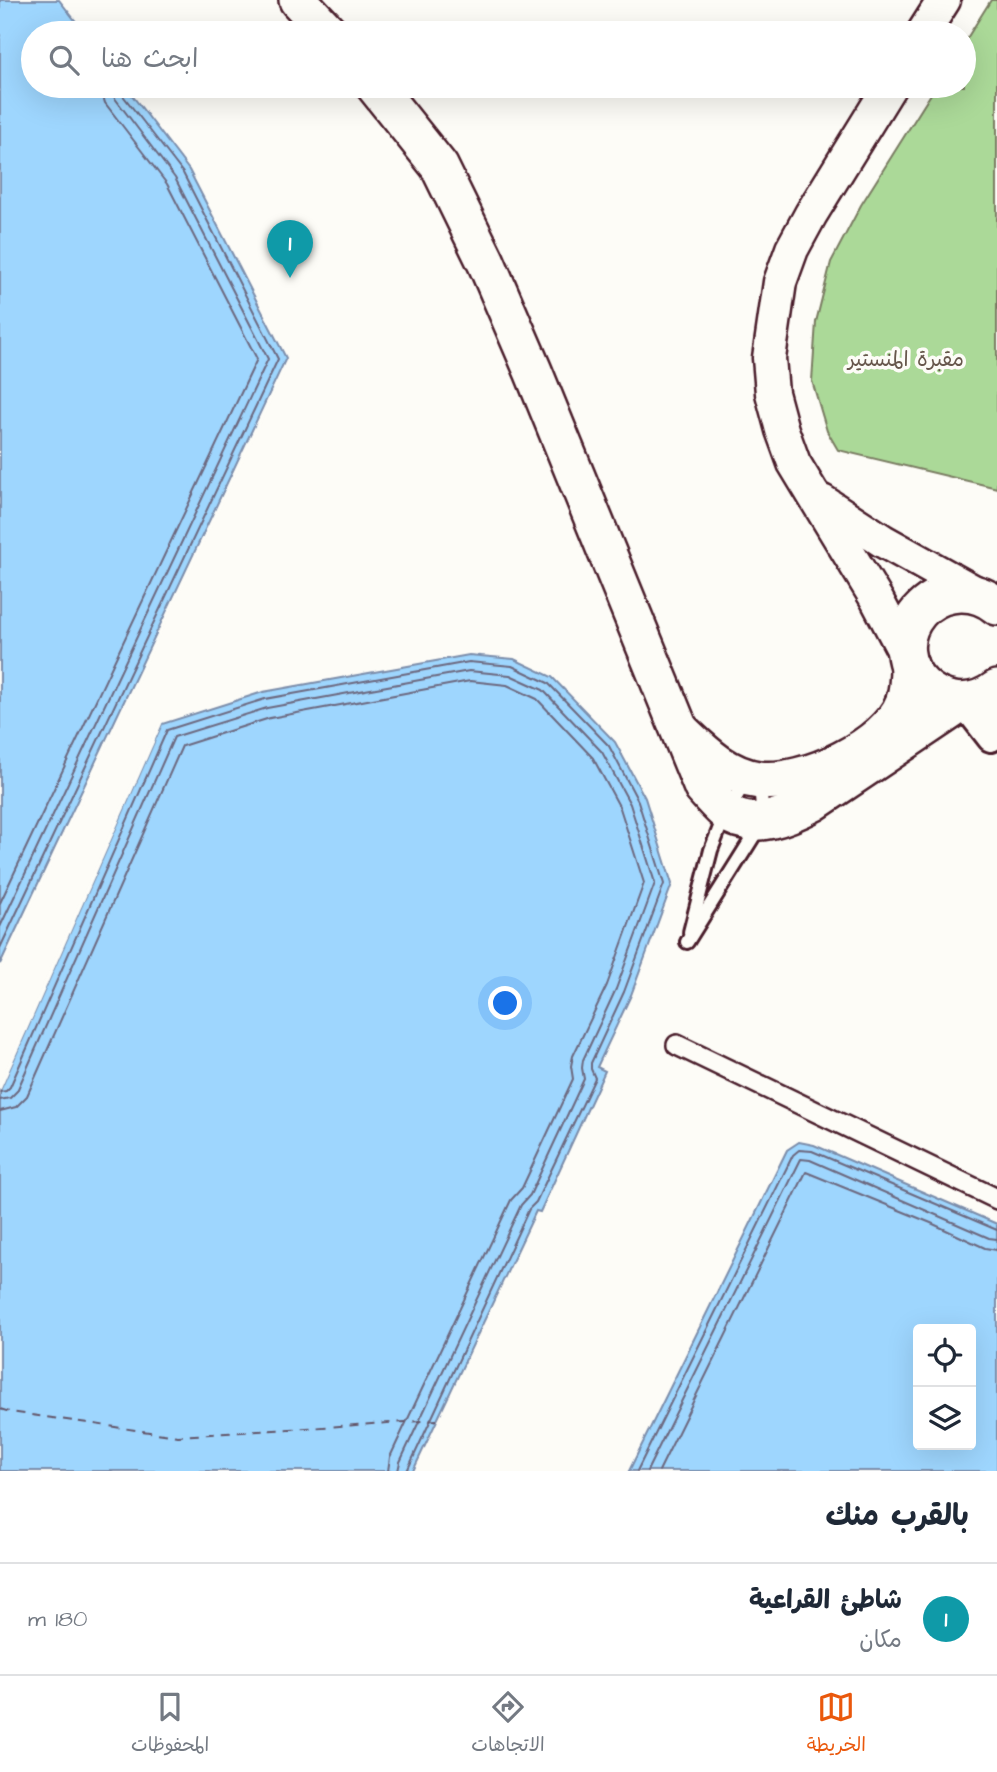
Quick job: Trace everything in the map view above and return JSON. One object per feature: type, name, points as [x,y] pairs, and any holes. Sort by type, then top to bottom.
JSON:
[{"type":"main road","points":[[298,0],[318,21]]},
{"type":"main road","points":[[385,98],[439,166],[486,262],[703,788],[726,812],[737,818],[762,821],[789,815],[980,699]]},
{"type":"main road","points":[[676,726],[712,761],[754,779],[785,779],[822,769],[884,733],[904,703],[909,685],[907,636],[914,619],[926,605],[943,595],[961,592],[989,599]]},
{"type":"main road","points":[[908,660],[924,688],[936,696],[980,699]]},
{"type":"main road","points":[[980,699],[976,700],[997,689]]},
{"type":"street","points":[[931,21],[944,0]]},
{"type":"street","points":[[883,98],[792,249],[780,282],[769,358],[772,393],[794,463],[877,600],[908,660]]},
{"type":"street","points":[[812,494],[883,541],[989,599]]},
{"type":"street","points":[[980,699],[994,741]]},
{"type":"street","points":[[677,1045],[997,1199]]},
{"type":"lane","points":[[754,779],[762,821],[687,942],[711,850],[726,812],[754,779]]},
{"type":"green space","name":"مقبرة المنستير","points":[[991,0],[997,0],[997,488],[838,450],[827,431],[812,381],[816,322],[831,262],[861,205],[928,98],[976,98],[976,24]]},
{"type":"water","points":[[0,0],[59,0],[76,21],[21,21],[21,98],[134,98],[189,170],[286,358],[0,964]]},
{"type":"water","points":[[469,655],[514,659],[552,677],[615,742],[645,798],[672,884],[631,995],[597,1067],[605,1071],[540,1212],[536,1211],[413,1471],[0,1471],[0,1091],[162,724],[263,692]]},
{"type":"water","points":[[799,1142],[814,1145],[997,1224],[997,1471],[629,1471],[787,1150]]},
{"type":"pier","points":[[289,355],[290,360],[0,968]]},
{"type":"pier","points":[[163,720],[0,1091],[0,1083],[159,723]]},
{"type":"ferry route","points":[[0,1409],[178,1436],[437,1420]]},
{"type":"place","name":"شاطئ القراعية","points":[[290,278]]}]
